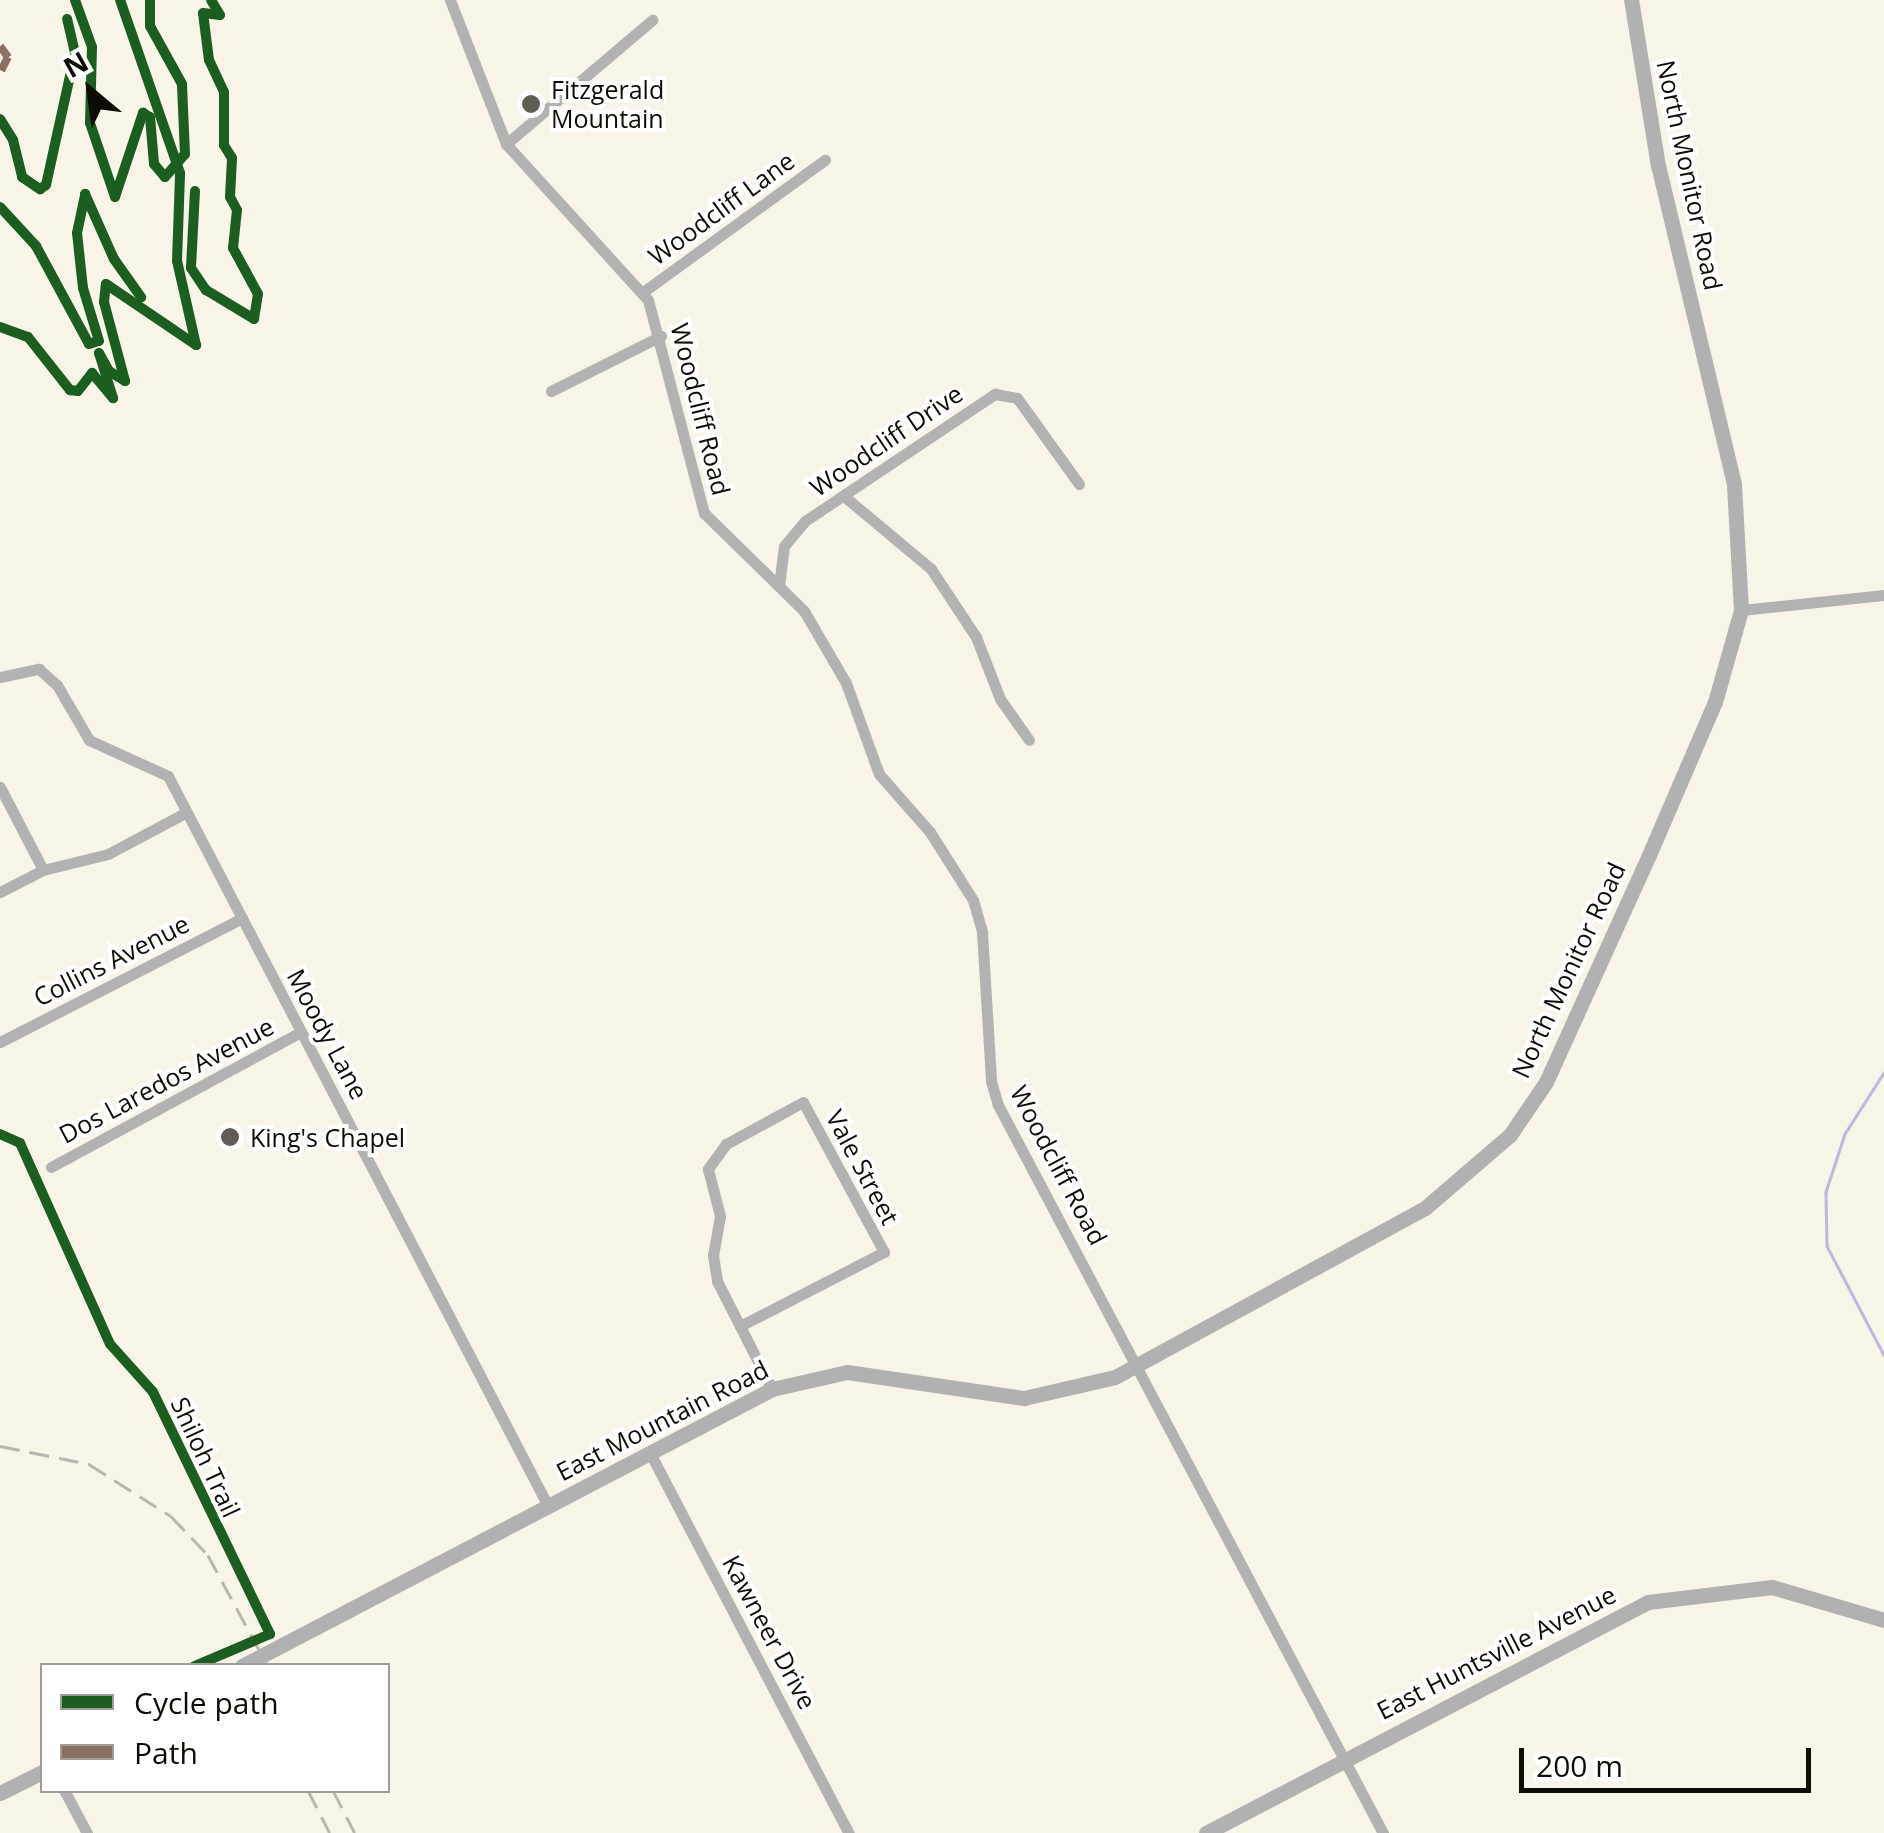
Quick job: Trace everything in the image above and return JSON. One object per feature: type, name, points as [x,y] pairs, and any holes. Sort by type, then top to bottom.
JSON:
[{"type":"street","name":"Woodcliff Road","points":[[450,0],[506,144],[643,292],[661,336],[697,500],[737,552],[779,586],[836,662],[878,774],[930,832],[972,900],[982,932],[991,1081],[998,1104],[1137,1368]]},
{"type":"street","name":"North Monitor Road","points":[[1137,1368],[1425,1208],[1510,1135],[1546,1082],[1716,702],[1741,610],[1734,484],[1658,166],[1631,0]]},
{"type":"street","points":[[506,144],[652,20]]},
{"type":"street","name":"Woodcliff Lane","points":[[643,292],[825,160]]},
{"type":"street","points":[[552,391],[661,336]]},
{"type":"street","name":"Woodcliff Drive","points":[[779,586],[789,536],[984,400],[1006,392],[1024,406],[1079,484]]},
{"type":"street","points":[[845,496],[931,568],[976,637],[1000,698],[1029,740]]},
{"type":"street","points":[[1741,610],[1884,596]]},
{"type":"street","name":"Moody Lane","points":[[0,677],[26,667],[49,676],[90,740],[157,767],[188,812],[548,1506]]},
{"type":"street","points":[[0,788],[42,870]]},
{"type":"street","points":[[0,892],[42,870],[108,854],[188,812]]},
{"type":"street","name":"Collins Avenue","points":[[0,1042],[242,918]]},
{"type":"street","name":"Dos Laredos Avenue","points":[[51,1167],[301,1032]]},
{"type":"street","name":"Vale Street","points":[[803,1102],[884,1252],[740,1326],[713,1268],[720,1216],[710,1159],[803,1102]]},
{"type":"street","points":[[740,1326],[772,1389]]},
{"type":"street","points":[[1137,1368],[1383,1833]]},
{"type":"street","name":"East Mountain Road","points":[[248,1663],[772,1389],[847,1372],[1024,1398],[1074,1391],[1137,1368]]},
{"type":"street","name":"Kawneer Drive","points":[[650,1453],[849,1833]]},
{"type":"street","name":"East Huntsville Avenue","points":[[1206,1833],[1648,1602],[1772,1586],[1884,1620]]},
{"type":"street","points":[[0,1794],[40,1773]]},
{"type":"street","points":[[66,1793],[87,1833]]},
{"type":"waterway","points":[[1884,1073],[1845,1134],[1826,1192],[1827,1246],[1884,1355]]},
{"type":"railway","points":[[0,1446],[89,1464],[171,1516],[208,1555],[266,1663]]},
{"type":"railway","points":[[310,1793],[330,1833]]},
{"type":"railway","points":[[335,1793],[355,1833]]},
{"type":"marked path","points":[[0,46],[8,57],[0,73]]},
{"type":"cycle path","points":[[75,0],[92,47],[90,123],[115,197],[143,113],[150,117],[154,164],[165,177],[185,154],[182,84],[150,26],[150,0]]},
{"type":"cycle path","points":[[0,327],[28,337],[70,390],[78,391],[92,373],[113,398],[99,353],[109,371],[125,381],[104,302],[106,284],[196,345],[177,261],[180,173],[120,0]]},
{"type":"cycle path","points":[[195,191],[191,268],[206,290],[254,319],[258,294],[233,248],[237,210],[230,197],[232,158],[224,145],[224,92],[209,60],[203,13],[220,15],[211,0]]},
{"type":"cycle path","points":[[0,119],[13,140],[22,177],[40,189],[46,185],[75,53],[67,19]]},
{"type":"cycle path","points":[[0,207],[36,246],[89,344],[99,341],[83,288],[77,233],[85,194],[114,259],[141,297]]},
{"type":"cycle path","name":"Shiloh Trail","points":[[0,1134],[20,1143],[110,1344],[153,1392],[270,1634],[202,1663]]},
{"type":"place","name":"Fitzgerald Mountain","points":[[531,104]]},
{"type":"place","name":"King's Chapel","points":[[230,1137]]}]
